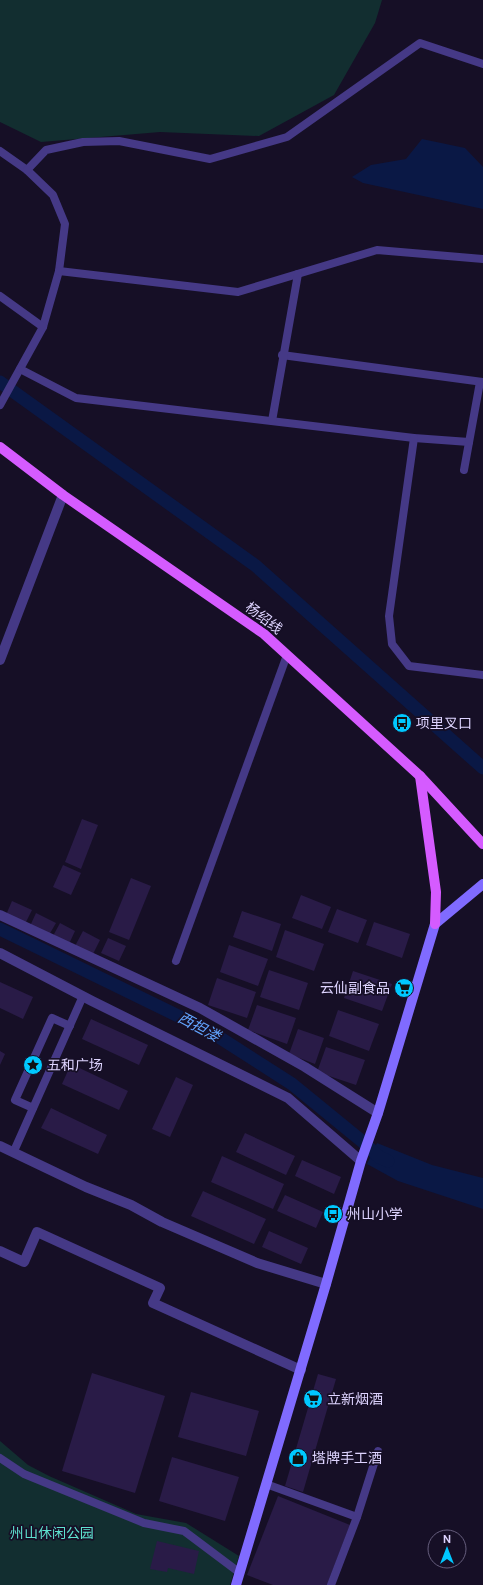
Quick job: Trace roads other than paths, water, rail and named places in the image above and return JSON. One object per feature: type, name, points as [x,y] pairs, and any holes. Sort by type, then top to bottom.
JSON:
[{"type":"main road","name":"杨绍线","points":[[0,447],[62,495],[264,634],[420,776],[483,844]]},
{"type":"main road","points":[[420,776],[436,892],[435,924]]},
{"type":"street","points":[[0,660],[62,495]]},
{"type":"street","points":[[236,1585],[326,1284],[361,1161],[378,1113],[435,924],[483,884]]},
{"type":"street","points":[[0,915],[200,1008],[305,1067],[378,1113]]},
{"type":"street","points":[[0,953],[288,1098],[361,1161]]},
{"type":"street","points":[[0,1146],[14,1151],[86,1187],[131,1205],[162,1222],[257,1263],[326,1284]]},
{"type":"street","points":[[0,1251],[24,1262],[37,1232],[160,1288],[153,1303],[300,1370]]},
{"type":"lane","points":[[27,170],[46,150],[83,142],[119,142],[210,159],[287,137],[420,44],[483,64]]},
{"type":"lane","points":[[0,151],[27,170],[53,194],[65,224],[59,271],[43,327],[0,405]]},
{"type":"lane","points":[[59,271],[238,292],[377,250],[483,259]]},
{"type":"lane","points":[[272,421],[282,355],[298,274]]},
{"type":"lane","points":[[0,296],[43,327]]},
{"type":"lane","points":[[282,355],[481,382],[464,470]]},
{"type":"lane","points":[[20,369],[76,398],[414,438],[469,442]]},
{"type":"lane","points":[[414,438],[389,616],[392,644],[410,666],[483,675]]},
{"type":"lane","points":[[176,961],[287,655]]},
{"type":"lane","points":[[14,1151],[83,996]]},
{"type":"lane","points":[[33,1108],[15,1100],[52,1018],[70,1026]]},
{"type":"lane","points":[[331,1585],[357,1517],[378,1451]]},
{"type":"lane","points":[[0,1458],[24,1474],[138,1521],[184,1531],[240,1572]]},
{"type":"lane","points":[[266,1484],[357,1517]]},
{"type":"water","points":[[422,139],[465,148],[483,167],[483,209],[363,183],[352,177],[371,165],[406,159]]},
{"type":"water","points":[[377,1143],[432,1165],[483,1178],[483,1209],[398,1181],[367,1164]]},
{"type":"waterway","points":[[0,382],[256,566],[483,768]]},
{"type":"waterway","name":"西担溇","points":[[0,929],[211,1032],[292,1084],[363,1142],[379,1157],[388,1161]]},
{"type":"place","name":"项里叉口","points":[[402,723]]},
{"type":"place","name":"云仙副食品","points":[[404,988]]},
{"type":"place","name":"五和广场","points":[[33,1065]]},
{"type":"place","name":"州山小学","points":[[333,1214]]},
{"type":"place","name":"立新烟酒","points":[[313,1399]]},
{"type":"place","name":"塔牌手工酒","points":[[298,1458]]},
{"type":"park label","name":"州山休闲公园","points":[[52,1533]]}]
